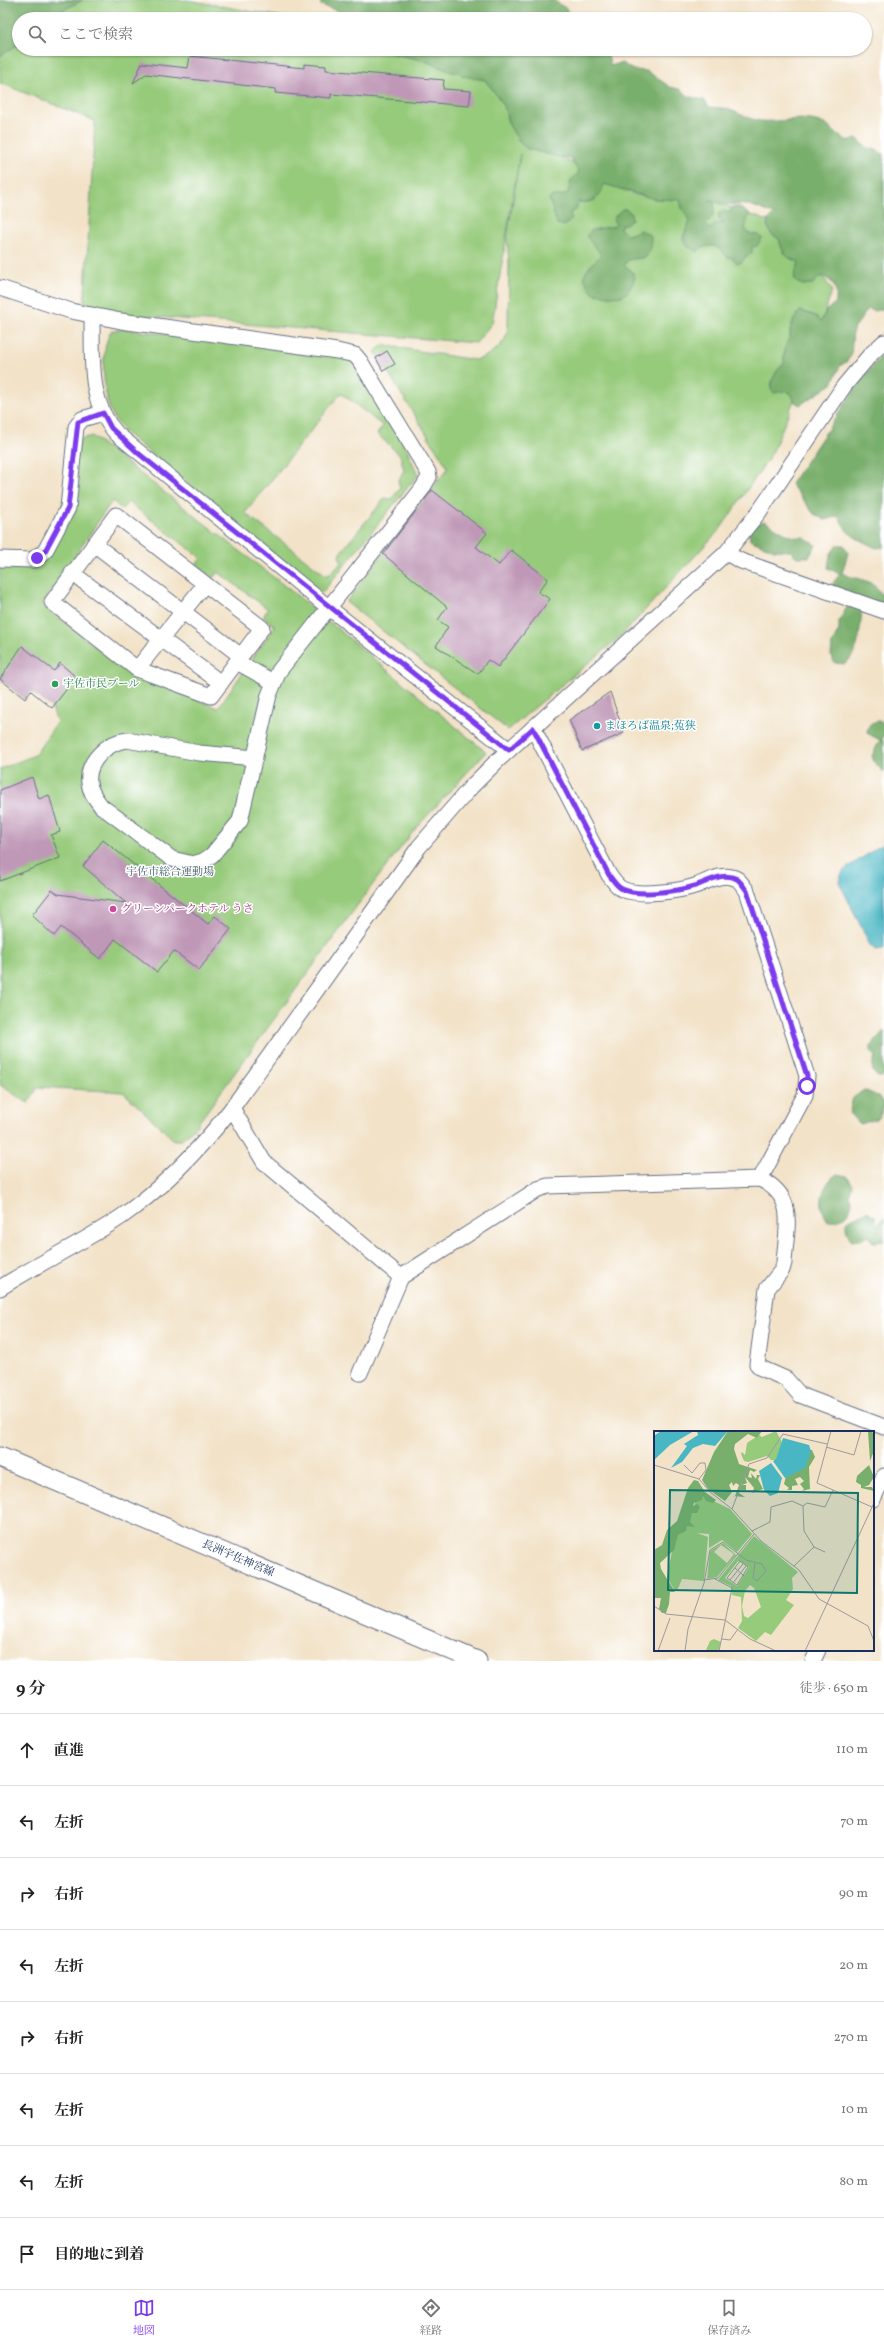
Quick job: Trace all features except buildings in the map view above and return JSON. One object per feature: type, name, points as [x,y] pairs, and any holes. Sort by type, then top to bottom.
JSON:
[{"type":"main road","name":"長洲宇佐神宮線","points":[[0,1457],[477,1661]]},
{"type":"street","points":[[0,288],[71,311],[121,321],[337,351],[358,358],[428,472],[429,478],[422,489],[282,666],[273,682],[255,758],[240,821],[212,855],[203,861],[193,864],[172,859],[101,806],[92,794],[89,783],[91,770],[97,758],[106,747],[116,742],[127,740],[199,753],[255,758]]},
{"type":"street","points":[[92,315],[94,383],[98,402],[111,428],[138,453],[328,607],[509,750]]},
{"type":"street","points":[[0,1288],[120,1217],[146,1198],[198,1150],[232,1108],[419,846],[471,787],[509,750],[726,552],[759,512],[844,386],[870,355],[884,342]]},
{"type":"street","points":[[0,560],[33,560],[45,551],[68,508],[76,427],[82,419],[103,413]]},
{"type":"street","points":[[116,515],[262,628],[211,696],[137,669],[52,602],[94,544],[116,515]]},
{"type":"street","points":[[94,544],[183,611],[239,659],[273,682]]},
{"type":"street","points":[[726,552],[741,561],[884,611]]},
{"type":"street","points":[[72,574],[221,683]]},
{"type":"street","points":[[137,669],[205,584]]},
{"type":"street","points":[[533,728],[609,875],[618,886],[628,891],[667,891],[684,889],[717,877],[726,876],[736,879],[747,891],[807,1076],[805,1095],[760,1179]]},
{"type":"street","points":[[232,1108],[267,1166],[401,1277]]},
{"type":"street","points":[[360,1373],[401,1277],[528,1194],[548,1186],[760,1179],[771,1184],[782,1195],[788,1212],[784,1262],[782,1270],[767,1289],[757,1364],[761,1368],[786,1379],[800,1395],[884,1427]]},
{"type":"street","points":[[874,1497],[884,1476]]},
{"type":"street","points":[[813,1661],[818,1651]]},
{"type":"green space","points":[[0,0],[83,0],[60,12],[12,12],[12,48],[0,56]]},
{"type":"green space","points":[[59,0],[188,0],[255,12],[43,12]]},
{"type":"green space","points":[[320,0],[553,0],[567,9],[568,12],[339,12],[321,5]]},
{"type":"green space","points":[[12,37],[12,56],[482,56],[526,140],[636,195],[708,199],[790,229],[832,290],[805,374],[772,453],[721,528],[622,635],[508,730],[346,602],[448,468],[375,352],[382,345],[475,360],[483,358],[498,348],[505,339],[508,327],[509,263],[507,239],[520,154],[492,323],[476,343],[84,311],[95,121],[0,83],[0,47]]},
{"type":"green space","points":[[403,56],[608,56],[610,66],[622,63],[633,70],[647,71],[670,87],[679,89],[690,97],[704,100],[709,107],[725,108],[761,121],[802,119],[816,121],[828,126],[846,140],[858,139],[867,148],[877,150],[884,155],[884,309],[875,311],[868,309],[853,330],[851,356],[840,366],[832,384],[800,405],[795,402],[791,393],[784,391],[774,393],[771,390],[772,383],[776,372],[784,364],[784,350],[790,337],[791,327],[795,317],[800,311],[816,316],[821,321],[827,310],[836,302],[836,297],[833,284],[823,276],[818,278],[813,284],[803,285],[796,282],[794,276],[799,262],[790,259],[785,254],[781,248],[779,239],[771,234],[767,225],[769,219],[774,214],[750,205],[723,204],[710,200],[714,203],[714,212],[705,224],[710,229],[715,224],[725,223],[719,220],[719,213],[724,211],[729,213],[733,207],[739,207],[749,214],[745,228],[749,234],[759,235],[762,238],[757,246],[752,247],[752,253],[746,256],[742,262],[737,263],[733,258],[727,257],[718,248],[712,246],[704,247],[699,249],[698,252],[685,245],[683,237],[690,221],[682,208],[680,200],[654,199],[604,184],[596,199],[588,202],[578,202],[576,210],[570,213],[572,219],[565,226],[557,224],[549,198],[568,193],[571,180],[579,172],[570,158],[558,157],[527,149],[520,143],[508,123],[504,105],[485,80],[463,76],[459,72],[451,72],[425,61]]},
{"type":"green space","points":[[622,209],[626,209],[631,213],[632,220],[626,224],[622,224],[620,229],[628,235],[641,230],[651,236],[650,249],[646,257],[628,260],[624,265],[631,270],[635,277],[632,286],[624,295],[615,297],[594,294],[586,281],[585,276],[588,269],[601,254],[586,236],[592,230],[614,226],[616,224],[613,219]]},
{"type":"green space","points":[[122,329],[323,352],[353,358],[406,447],[418,475],[322,593],[123,431],[109,407],[105,388],[105,348],[111,331]],"holes":[[[341,393],[383,426],[377,434],[400,455],[404,470],[398,481],[400,488],[392,499],[385,498],[340,553],[339,557],[342,562],[327,576],[245,513]]]},
{"type":"green space","points":[[884,353],[884,547],[876,548],[856,538],[847,531],[838,516],[825,520],[814,514],[791,484],[863,377]]},
{"type":"green space","name":"宇佐市総合運動場","points":[[92,436],[303,600],[486,752],[416,828],[379,876],[196,1126],[181,1140],[174,1140],[123,1092],[38,1087],[28,1103],[0,1085],[0,769],[35,755],[57,722],[52,708],[31,691],[25,699],[0,679],[0,566],[26,566],[38,561],[49,552],[81,439]],"holes":[[[112,501],[122,509],[128,502],[201,558],[196,565],[213,578],[218,572],[268,609],[263,617],[275,626],[218,708],[128,672],[42,605]]]},
{"type":"green space","points":[[764,521],[788,535],[794,537],[804,537],[816,545],[809,557],[797,557],[790,551],[774,550],[750,540],[749,532],[756,524]]},
{"type":"green space","points":[[837,545],[844,545],[848,553],[842,573],[869,582],[878,589],[881,594],[884,593],[884,617],[862,611],[857,646],[850,659],[845,664],[835,663],[831,656],[832,644],[839,630],[839,621],[850,602],[833,594],[833,583],[840,574],[828,568],[830,555]]},
{"type":"green space","points":[[879,721],[884,724],[884,736],[881,741],[884,741],[884,772],[874,762],[872,756],[880,740],[867,733],[870,724]]},
{"type":"green space","points":[[884,1031],[884,1077],[878,1077],[875,1075],[873,1070],[875,1057],[871,1052],[871,1045]]},
{"type":"green space","points":[[864,1090],[880,1097],[884,1105],[879,1118],[861,1124],[852,1116],[850,1110],[853,1098]]},
{"type":"green space","points":[[837,1174],[846,1176],[853,1184],[849,1195],[852,1203],[847,1215],[841,1219],[828,1221],[823,1208],[822,1196],[827,1184]]},
{"type":"green space","points":[[867,1211],[875,1216],[876,1225],[884,1217],[884,1241],[873,1242],[868,1236],[861,1240],[851,1240],[847,1233],[846,1223]]},
{"type":"water","points":[[884,843],[884,949],[875,950],[870,945],[840,884],[841,875],[844,870]]},
{"type":"place","name":"宇佐市民プール","points":[[55,684]]},
{"type":"place","name":"まほろば温泉;菟狭","points":[[597,726]]},
{"type":"place","name":"グリーンパークホテル うさ","points":[[113,909]]},
{"type":"route","points":[[37,558],[45,551],[68,508],[76,427],[78,422],[82,419],[103,413],[111,428],[138,453],[328,607],[509,750],[533,728],[609,875],[621,889],[642,892],[684,889],[717,877],[726,876],[736,879],[741,883],[747,891],[771,962],[807,1076],[807,1086]]}]
